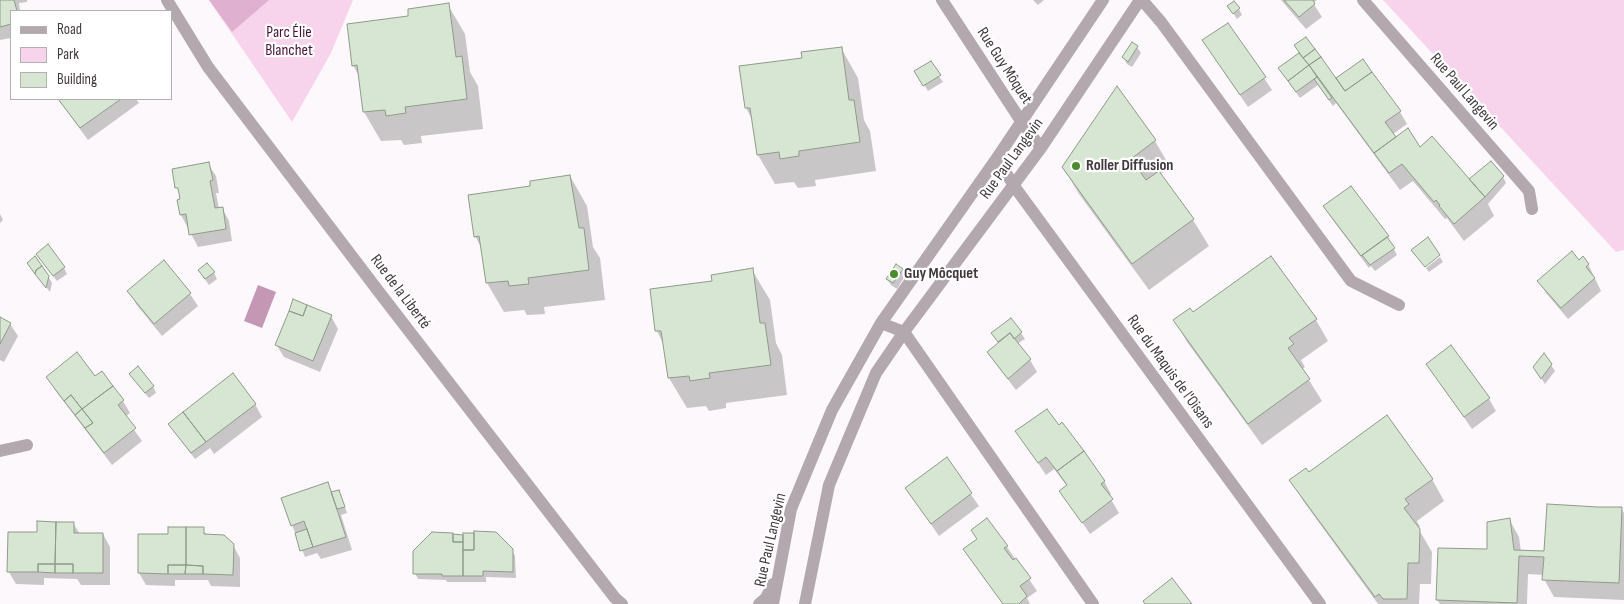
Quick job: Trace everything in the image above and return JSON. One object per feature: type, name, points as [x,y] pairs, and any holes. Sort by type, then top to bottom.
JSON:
[{"type":"street","name":"Rue de la Liberté","points":[[167,0],[208,66],[618,602]]},
{"type":"street","name":"Rue Guy Môquet","points":[[942,0],[1021,121],[1041,148]]},
{"type":"street","name":"Rue Paul Langevin","points":[[773,604],[791,509],[832,410],[881,323],[997,158],[1102,0]]},
{"type":"street","name":"Rue Paul Langevin","points":[[806,604],[829,485],[876,373],[904,332],[1041,148],[1141,0],[1161,22],[1351,281],[1398,305]]},
{"type":"street","name":"Rue Paul Langevin","points":[[1363,0],[1529,191],[1532,209]]},
{"type":"street","name":"Rue du Maquis de l'Oisans","points":[[997,158],[1014,186],[1320,604]]},
{"type":"street","points":[[881,323],[904,332],[1093,604]]},
{"type":"street","points":[[0,452],[27,444]]},
{"type":"street","points":[[759,604],[766,598],[780,570]]},
{"type":"green space","name":"Parc Élie Blanchet","points":[[209,0],[353,0],[331,53],[292,122]]},
{"type":"green space","points":[[1383,0],[1624,0],[1624,250],[1616,252]]},
{"type":"shaded area","points":[[209,0],[269,0],[232,32]]},
{"type":"shaded area","points":[[258,285],[276,292],[262,328],[244,321]]},
{"type":"building","points":[[0,0],[14,0],[17,10],[10,10],[10,24],[0,27]]},
{"type":"building","points":[[1284,0],[1313,0],[1315,4],[1299,17]]},
{"type":"building","points":[[1234,1],[1240,8],[1233,14],[1227,6]]},
{"type":"building","points":[[449,3],[456,57],[462,56],[467,99],[405,107],[406,113],[386,116],[385,110],[363,112],[357,65],[352,66],[347,24],[408,16],[408,9]]},
{"type":"building","points":[[1228,23],[1266,77],[1240,95],[1202,40]]},
{"type":"building","points":[[1306,37],[1315,49],[1303,58],[1294,45]]},
{"type":"building","points":[[1132,42],[1138,46],[1128,62],[1122,57]]},
{"type":"building","points":[[842,47],[849,100],[854,100],[860,142],[799,151],[799,156],[780,159],[779,152],[757,155],[750,108],[745,108],[739,66],[802,58],[801,52]]},
{"type":"building","points":[[1315,49],[1321,57],[1309,65],[1303,58]]},
{"type":"building","points":[[1299,53],[1309,65],[1288,81],[1278,68]]},
{"type":"building","points":[[1321,57],[1345,91],[1372,72],[1401,111],[1385,122],[1396,137],[1374,153],[1309,65]]},
{"type":"building","points":[[1363,59],[1372,72],[1345,91],[1336,78]]},
{"type":"building","points":[[931,61],[941,75],[923,86],[914,71]]},
{"type":"building","points":[[1309,65],[1317,77],[1296,92],[1288,81]]},
{"type":"building","points":[[1317,77],[1332,98],[1329,100],[1314,79]]},
{"type":"building","points":[[1117,86],[1156,140],[1131,159],[1146,180],[1159,171],[1194,219],[1132,264],[1062,167]]},
{"type":"building","points":[[59,100],[120,100],[80,128]]},
{"type":"building","points":[[1408,128],[1420,147],[1432,136],[1485,197],[1454,224],[1436,200],[1434,202],[1402,164],[1389,173],[1374,153]]},
{"type":"building","points":[[1491,161],[1504,176],[1485,197],[1469,179]]},
{"type":"building","points":[[209,162],[213,180],[210,181],[215,208],[223,207],[226,229],[189,235],[186,214],[180,215],[177,200],[180,199],[178,188],[175,188],[172,169]]},
{"type":"building","points":[[570,175],[579,228],[584,228],[589,270],[528,278],[529,284],[509,286],[508,281],[486,283],[479,236],[474,237],[468,195],[530,186],[530,181]]},
{"type":"building","points":[[1351,186],[1389,236],[1361,256],[1323,206]]},
{"type":"building","points":[[1387,237],[1395,248],[1370,265],[1362,255]]},
{"type":"building","points":[[1428,237],[1440,255],[1425,267],[1411,250]]},
{"type":"building","points":[[48,244],[65,267],[53,276],[36,254]]},
{"type":"building","points":[[1572,251],[1579,260],[1583,256],[1589,264],[1586,267],[1595,278],[1561,308],[1537,281]]},
{"type":"building","points":[[35,256],[42,266],[36,270],[35,274],[27,263]]},
{"type":"building","points":[[1271,256],[1317,319],[1289,338],[1294,344],[1288,348],[1310,379],[1248,424],[1173,320],[1190,308],[1193,312]]},
{"type":"building","points":[[164,260],[191,293],[154,324],[127,291]]},
{"type":"building","points":[[207,263],[215,272],[205,279],[198,270]]},
{"type":"building","name":"Guy Môcquet","points":[[896,264],[903,269],[893,283],[886,279]]},
{"type":"building","points":[[42,266],[49,276],[46,288],[35,274],[36,270]]},
{"type":"building","points":[[753,268],[760,323],[765,323],[771,365],[709,373],[710,378],[690,381],[689,376],[668,378],[661,331],[655,331],[650,289],[712,281],[711,275]]},
{"type":"building","points":[[293,299],[307,305],[303,316],[289,311]]},
{"type":"building","points":[[307,305],[332,315],[313,361],[275,345],[289,311],[303,316]]},
{"type":"building","points":[[0,317],[11,323],[0,344]]},
{"type":"building","points":[[1011,318],[1022,332],[1014,339],[1010,333],[998,342],[991,333]]},
{"type":"building","points":[[1010,333],[1031,359],[1008,379],[987,352]]},
{"type":"building","points":[[1451,345],[1490,398],[1464,417],[1426,364]]},
{"type":"building","points":[[77,352],[95,376],[102,371],[113,386],[82,409],[71,395],[64,401],[46,377]]},
{"type":"building","points":[[1544,353],[1552,364],[1541,379],[1533,367]]},
{"type":"building","points":[[138,366],[154,386],[145,393],[129,374]]},
{"type":"building","points":[[233,373],[256,404],[206,442],[183,412]]},
{"type":"building","points":[[113,386],[124,400],[118,405],[136,428],[104,453],[85,428],[93,423],[82,409]]},
{"type":"building","points":[[71,395],[82,409],[75,415],[64,401]]},
{"type":"building","points":[[82,409],[93,423],[85,428],[75,415]]},
{"type":"building","points":[[1047,409],[1059,425],[1062,422],[1084,451],[1057,471],[1046,457],[1038,463],[1015,431]]},
{"type":"building","points":[[183,412],[206,442],[191,453],[168,424]]},
{"type":"building","points":[[1387,415],[1433,479],[1405,499],[1409,504],[1404,508],[1420,529],[1419,563],[1408,563],[1407,599],[1383,599],[1379,594],[1375,597],[1289,480],[1306,468],[1309,472]]},
{"type":"building","points":[[1084,451],[1105,481],[1101,484],[1113,499],[1082,523],[1059,491],[1067,485],[1057,471]]},
{"type":"building","points":[[947,457],[972,493],[931,524],[905,488]]},
{"type":"building","points":[[328,482],[346,537],[313,547],[304,521],[291,526],[281,498]]},
{"type":"building","points":[[339,490],[345,507],[337,509],[331,492]]},
{"type":"building","points":[[1547,504],[1622,507],[1619,583],[1542,580],[1544,557],[1519,556],[1517,603],[1436,600],[1438,548],[1487,549],[1487,522],[1510,518],[1514,550],[1544,551]]},
{"type":"building","points":[[987,518],[1008,546],[1004,548],[1013,560],[1016,558],[1031,578],[1020,586],[1027,596],[1019,604],[1003,604],[963,549],[977,539],[971,530]]},
{"type":"building","points":[[37,521],[56,522],[55,564],[38,564],[38,572],[7,572],[8,532],[37,532]]},
{"type":"building","points":[[56,522],[74,522],[74,533],[103,533],[103,573],[73,573],[73,564],[55,564]]},
{"type":"building","points":[[168,527],[186,527],[186,565],[168,565],[168,574],[138,573],[138,534],[168,534]]},
{"type":"building","points":[[186,527],[204,527],[204,534],[224,535],[234,544],[233,575],[203,574],[203,566],[186,565]]},
{"type":"building","points":[[307,529],[313,547],[300,551],[295,533]]},
{"type":"building","points":[[474,531],[496,532],[513,549],[513,572],[483,571],[483,576],[463,576],[463,550],[474,550]]},
{"type":"building","points":[[432,532],[453,533],[453,542],[463,542],[463,576],[413,574],[413,551]]},
{"type":"building","points":[[463,533],[474,533],[474,550],[463,550]]},
{"type":"building","points":[[453,534],[463,535],[463,542],[453,542]]},
{"type":"building","points":[[38,564],[55,564],[55,573],[38,572]]},
{"type":"building","points":[[55,564],[73,564],[73,573],[55,573]]},
{"type":"building","points":[[168,565],[186,565],[185,574],[168,574]]},
{"type":"building","points":[[186,565],[203,566],[203,574],[185,574]]},
{"type":"building","points":[[1172,578],[1192,604],[1145,604],[1143,601]]},
{"type":"place","name":"Roller Diffusion","points":[[1076,166]]},
{"type":"place","name":"Guy Môcquet","points":[[894,274]]}]
